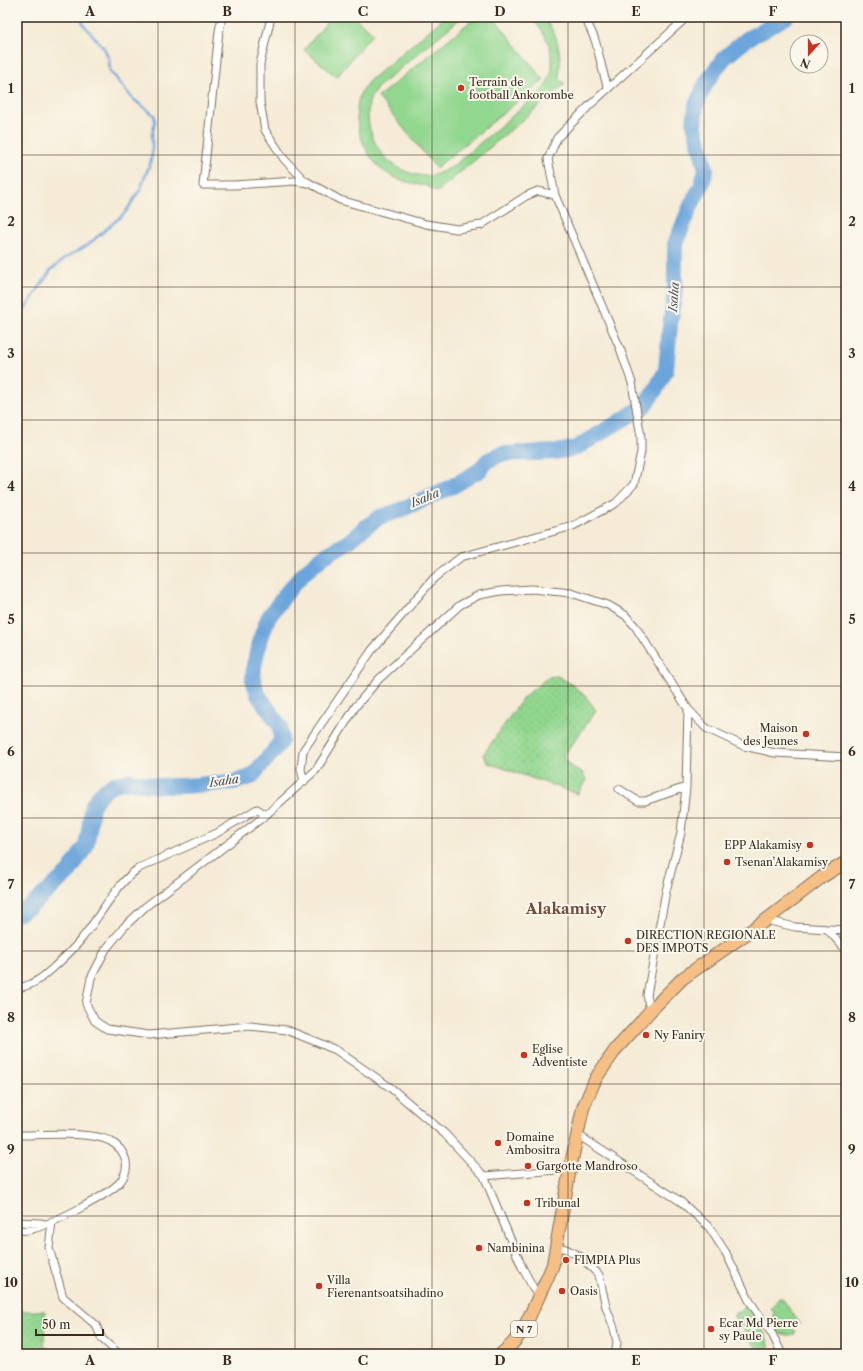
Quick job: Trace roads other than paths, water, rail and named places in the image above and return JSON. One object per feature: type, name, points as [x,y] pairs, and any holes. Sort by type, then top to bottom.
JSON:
[{"type":"main road","name":"N 7","points":[[501,1354],[510,1348],[527,1324],[538,1297],[549,1276],[583,1108],[596,1078],[616,1049],[650,1011],[683,978],[766,920],[822,877],[846,862]]},
{"type":"street","points":[[222,17],[219,31],[203,185],[234,185],[295,181],[309,183]]},
{"type":"street","points":[[271,17],[260,64],[260,102],[265,130],[284,159],[304,180],[340,200],[426,224],[457,229],[480,225],[526,196],[538,191],[555,195]]},
{"type":"street","points":[[585,17],[595,39],[601,60],[602,72],[608,88]]},
{"type":"street","points":[[304,782],[301,769],[303,751],[372,650],[434,578],[461,557],[573,526],[616,503],[634,484],[641,452],[641,437],[632,383],[621,351],[555,195],[548,159],[558,138],[590,105],[686,17]]},
{"type":"street","points":[[538,1297],[522,1267],[484,1176],[445,1134],[397,1093],[336,1050],[287,1030],[250,1026],[149,1035],[107,1030],[95,1021],[86,1004],[91,978],[106,950],[124,927],[145,907],[266,815],[304,782],[316,770],[356,706],[379,679],[460,605],[479,595],[501,591],[532,589],[571,593],[608,605],[625,615],[635,626],[688,709],[706,728],[744,746],[776,753],[846,758]]},
{"type":"street","points":[[650,1011],[647,995],[666,891],[681,833],[686,787],[688,709]]},
{"type":"street","points":[[619,789],[638,800],[645,801],[686,787]]},
{"type":"street","points":[[17,988],[27,986],[39,980],[66,957],[83,938],[130,874],[146,865],[217,833],[257,809],[266,815]]},
{"type":"street","points":[[766,920],[795,927],[846,930]]},
{"type":"street","points":[[828,930],[846,950]]},
{"type":"street","points":[[17,1135],[92,1135],[110,1141],[122,1149],[126,1159],[126,1169],[121,1181],[110,1191],[32,1230],[17,1230]]},
{"type":"street","points":[[578,1135],[680,1202],[709,1226],[726,1253],[749,1300],[772,1334],[782,1354]]},
{"type":"street","points":[[484,1176],[570,1169]]},
{"type":"street","points":[[17,1222],[48,1223]]},
{"type":"street","points":[[48,1223],[49,1248],[63,1297],[96,1325],[102,1338],[119,1354]]},
{"type":"street","points":[[556,1246],[566,1249],[581,1257],[599,1275],[602,1294],[614,1328],[617,1342],[616,1350],[620,1354]]},
{"type":"waterway","points":[[17,321],[51,270],[64,259],[89,244],[125,213],[140,190],[150,164],[152,154],[152,135],[155,121],[154,115],[133,99],[110,71],[109,59],[104,48],[83,24],[82,17]]},
{"type":"waterway","name":"Isaha","points":[[17,914],[31,906],[69,872],[86,846],[92,806],[100,794],[114,784],[129,781],[158,786],[184,786],[234,782],[251,777],[273,752],[281,741],[280,726],[258,695],[253,680],[254,666],[259,643],[268,618],[288,591],[305,572],[323,557],[348,542],[380,517],[398,511],[453,486],[480,470],[487,461],[501,454],[556,452],[576,448],[645,405],[656,389],[666,370],[670,324],[675,294],[675,244],[692,203],[701,187],[706,170],[694,124],[696,105],[706,83],[724,58],[747,39],[786,17]]},
{"type":"place","name":"Terrain de football Ankorombe","points":[[461,88]]},
{"type":"place","name":"Maison des Jeunes","points":[[806,734]]},
{"type":"place","name":"EPP Alakamisy","points":[[810,845]]},
{"type":"place","name":"Tsenan'Alakamisy","points":[[727,862]]},
{"type":"place","name":"DIRECTION REGIONALE DES IMPOTS","points":[[628,941]]},
{"type":"place","name":"Ny Faniry","points":[[646,1035]]},
{"type":"place","name":"Eglise Adventiste","points":[[524,1055]]},
{"type":"place","name":"Domaine Ambositra","points":[[498,1143]]},
{"type":"place","name":"Gargotte Mandroso","points":[[528,1166]]},
{"type":"place","name":"Tribunal","points":[[527,1203]]},
{"type":"place","name":"Nambinina","points":[[479,1248]]},
{"type":"place","name":"FIMPIA Plus","points":[[566,1260]]},
{"type":"place","name":"Villa Fierenantsoatsihadino","points":[[319,1286]]},
{"type":"place","name":"Oasis","points":[[562,1291]]},
{"type":"place","name":"Ecar Md Pierre sy Paule","points":[[711,1329]]},
{"type":"district","name":"Alakamisy","points":[[566,909]]}]
